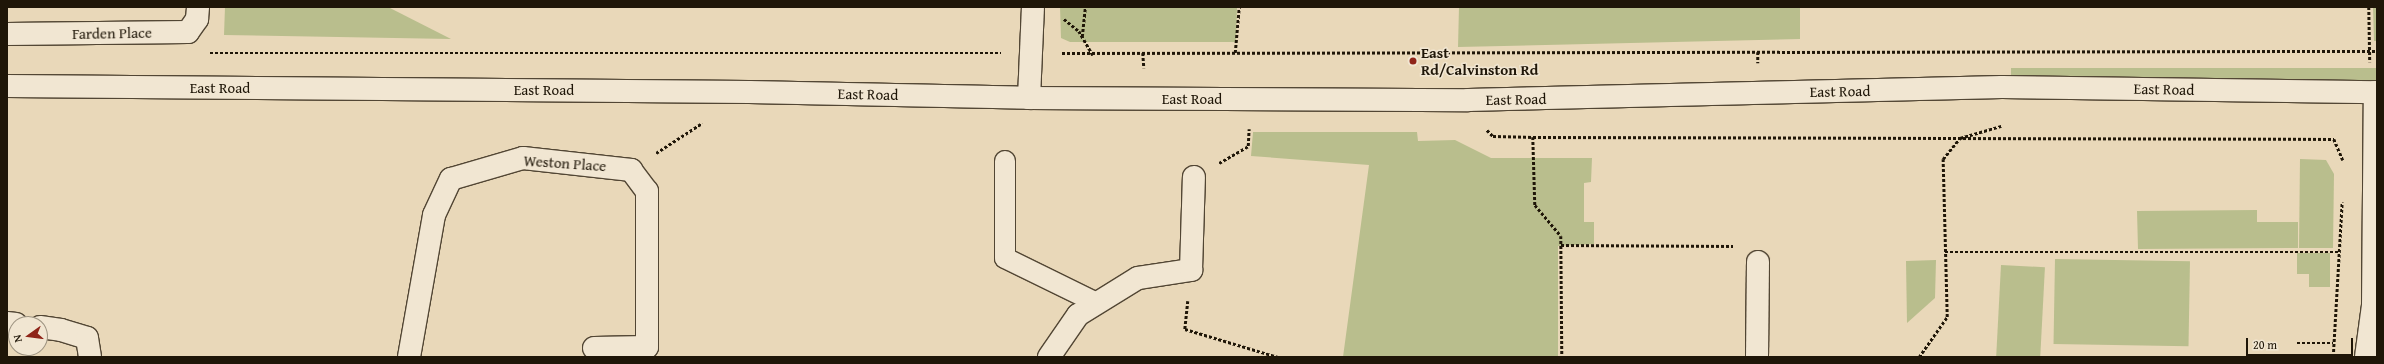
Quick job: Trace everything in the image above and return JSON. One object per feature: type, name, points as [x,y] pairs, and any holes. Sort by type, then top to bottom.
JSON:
[{"type":"street","name":"Farden Place","points":[[7,34],[188,32],[197,20],[198,7]]},
{"type":"street","points":[[1029,98],[1033,54],[1033,12]]},
{"type":"street","name":"East Road","points":[[7,86],[741,92],[1029,98],[1468,100],[2002,87],[2376,92]]},
{"type":"street","points":[[2366,357],[2375,305],[2376,92]]},
{"type":"street","name":"Weston Place","points":[[409,357],[434,215],[451,179],[524,158],[591,163],[631,170]]},
{"type":"street","points":[[594,348],[647,347],[647,191],[631,170]]},
{"type":"street","points":[[1049,357],[1078,315],[1097,303],[1138,278],[1191,270],[1194,177]]},
{"type":"street","points":[[1757,357],[1758,262]]},
{"type":"street","points":[[48,328],[61,330],[87,338],[90,357]]},
{"type":"lane","points":[[1005,161],[1005,258],[1097,303]]},
{"type":"path","points":[[1082,38],[1085,7]]},
{"type":"path","points":[[1236,53],[1239,7]]},
{"type":"path","points":[[2369,7],[2368,51],[2376,92]]},
{"type":"path","points":[[1033,12],[1057,14],[1079,31],[1093,55]]},
{"type":"path","points":[[205,53],[1033,54],[2377,51]]},
{"type":"path","points":[[1194,177],[1248,146],[1251,99]]},
{"type":"path","points":[[1468,100],[1469,110],[1493,136],[2334,139],[2344,162]]},
{"type":"path","points":[[631,170],[704,122]]},
{"type":"path","points":[[1919,357],[1947,317],[1943,159],[1960,138],[2001,126]]},
{"type":"path","points":[[1533,137],[1536,205],[1561,236],[1562,357]]},
{"type":"path","points":[[2332,357],[2342,197]]},
{"type":"path","points":[[1562,245],[1757,246],[1758,262]]},
{"type":"path","points":[[1945,252],[2339,252]]},
{"type":"path","points":[[1191,270],[1185,329],[1278,357]]},
{"type":"path","points":[[2297,343],[2333,343]]},
{"type":"green space","points":[[225,7],[388,7],[451,39],[224,35]]},
{"type":"green space","points":[[1060,7],[1237,7],[1236,42],[1070,42],[1061,38]]},
{"type":"green space","points":[[1459,7],[1800,7],[1800,39],[1458,47]]},
{"type":"green space","points":[[2373,7],[2377,7],[2377,41],[2374,41]]},
{"type":"green space","points":[[2011,68],[2377,68],[2377,83],[2011,83]]},
{"type":"green space","points":[[1253,132],[1417,132],[1418,141],[1455,140],[1491,158],[1592,158],[1591,182],[1584,183],[1584,222],[1594,222],[1594,244],[1558,246],[1558,357],[1343,357],[1369,165],[1251,156]]},
{"type":"green space","points":[[2300,159],[2326,160],[2334,174],[2333,248],[2299,248]]},
{"type":"green space","points":[[2257,210],[2257,222],[2298,222],[2298,248],[2138,249],[2137,211]]},
{"type":"green space","points":[[2297,253],[2330,253],[2330,287],[2309,287],[2309,274],[2297,274]]},
{"type":"green space","points":[[2055,259],[2190,261],[2188,346],[2054,344]]},
{"type":"green space","points":[[1936,260],[1935,298],[1907,323],[1906,261]]},
{"type":"green space","points":[[2001,265],[2045,267],[2040,357],[1996,357]]},
{"type":"place","name":"East Rd/Calvinston Rd","points":[[1413,61]]}]
